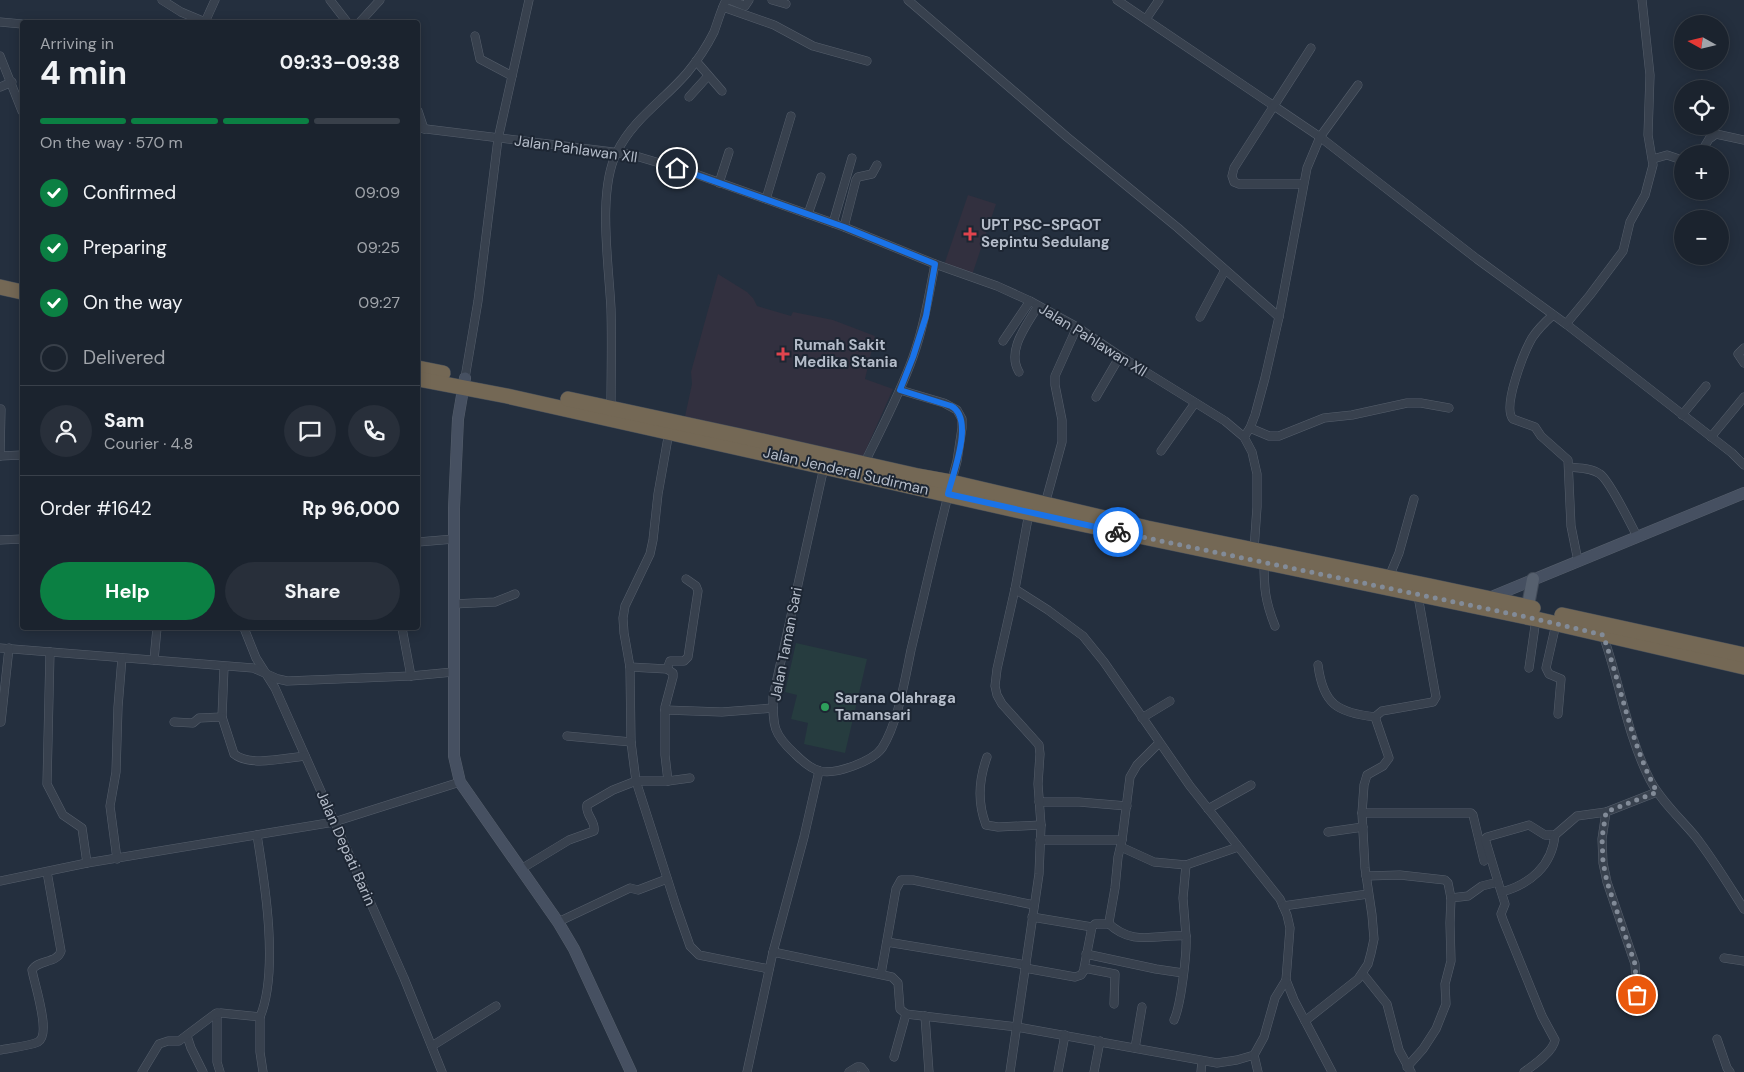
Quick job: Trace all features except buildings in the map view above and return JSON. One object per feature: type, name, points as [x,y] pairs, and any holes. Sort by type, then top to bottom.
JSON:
[{"type":"highway","points":[[0,278],[20,283]]},
{"type":"highway","points":[[0,287],[20,292]]},
{"type":"highway","name":"Jalan Jenderal Sudirman","points":[[420,369],[463,382],[824,467],[1045,504],[1147,528],[1254,550],[1316,568],[1489,598],[1556,624],[1744,667]]},
{"type":"highway","name":"Jalan Jenderal Sudirman","points":[[420,379],[463,382],[611,407],[864,464],[1029,512],[1264,562],[1389,577],[1423,588],[1530,615],[1744,655]]},
{"type":"main road","points":[[463,382],[458,420],[453,604],[454,756],[460,782],[558,922],[574,949],[631,1072]]},
{"type":"main road","points":[[1489,598],[1744,492]]},
{"type":"main road","points":[[1530,615],[1533,579]]},
{"type":"street","points":[[162,0],[181,12],[200,20]]},
{"type":"street","points":[[206,20],[216,0]]},
{"type":"street","points":[[330,0],[345,20]]},
{"type":"street","points":[[362,20],[380,0]]},
{"type":"street","points":[[463,382],[478,301],[498,139],[529,0]]},
{"type":"street","points":[[730,0],[744,6],[750,0]]},
{"type":"street","points":[[772,0],[786,4]]},
{"type":"street","points":[[908,0],[1067,137],[1178,228],[1279,317]]},
{"type":"street","points":[[1117,0],[1320,137],[1566,324],[1741,462],[1744,453]]},
{"type":"street","points":[[1146,19],[1159,0]]},
{"type":"street","points":[[1566,324],[1623,251],[1630,222],[1645,195],[1654,165],[1648,135],[1650,75],[1642,0]]},
{"type":"street","points":[[611,407],[611,310],[606,218],[610,175],[617,151],[630,130],[673,88],[696,62],[714,32],[724,3],[774,25],[812,46],[867,61]]},
{"type":"street","points":[[0,22],[20,24]]},
{"type":"street","points":[[475,36],[480,59],[512,76]]},
{"type":"street","points":[[1303,184],[1239,184],[1232,178],[1234,168],[1311,48]]},
{"type":"street","points":[[0,56],[20,104]]},
{"type":"street","points":[[696,62],[722,91]]},
{"type":"street","points":[[689,97],[708,76]]},
{"type":"street","points":[[0,87],[12,82]]},
{"type":"street","points":[[1244,437],[1250,428],[1265,378],[1279,317],[1306,168],[1320,137],[1358,84]]},
{"type":"street","points":[[766,199],[791,116]]},
{"type":"street","name":"Jalan Pahlawan XII","points":[[421,129],[617,151],[664,164],[844,227],[935,264],[997,286],[1038,306],[1077,327],[1224,421],[1244,437],[1252,452],[1257,474],[1254,550]]},
{"type":"street","points":[[1706,145],[1711,136],[1716,134],[1744,140]]},
{"type":"street","points":[[719,182],[728,152]]},
{"type":"street","points":[[1653,159],[1667,155],[1674,157]]},
{"type":"street","points":[[833,223],[852,158]]},
{"type":"street","points":[[844,227],[856,180],[858,177],[872,174],[877,165]]},
{"type":"street","points":[[808,214],[821,177]]},
{"type":"street","points":[[864,464],[900,390],[913,357],[926,316],[935,264]]},
{"type":"street","points":[[1200,317],[1225,270]]},
{"type":"street","points":[[1003,341],[1030,302]]},
{"type":"street","points":[[1019,372],[1016,366],[1018,343],[1038,306]]},
{"type":"street","points":[[1553,315],[1540,327],[1527,349],[1514,387],[1509,412],[1512,419],[1536,428],[1541,436],[1567,458],[1571,526],[1578,561]]},
{"type":"street","points":[[1045,504],[1056,471],[1062,442],[1062,420],[1054,385],[1055,376],[1077,327]]},
{"type":"street","points":[[1744,348],[1738,354],[1744,363]]},
{"type":"street","points":[[1096,397],[1120,356]]},
{"type":"street","points":[[1682,415],[1706,386]]},
{"type":"street","points":[[747,1072],[773,952],[804,837],[819,771],[831,771],[862,763],[881,749],[888,736],[904,683],[949,488],[962,428],[962,419],[959,412],[951,406],[900,390]]},
{"type":"street","points":[[1711,437],[1744,397]]},
{"type":"street","points":[[1161,451],[1195,403]]},
{"type":"street","points":[[1250,428],[1269,436],[1279,436],[1324,418],[1352,415],[1407,403],[1449,408]]},
{"type":"street","points":[[1,410],[0,456],[20,456]]},
{"type":"street","points":[[669,432],[650,554],[625,606],[624,633],[630,667],[631,742],[636,782],[688,942],[695,952],[704,956],[769,969]]},
{"type":"street","name":"Jalan Taman Sari","points":[[819,771],[801,760],[777,734],[773,725],[773,697],[824,467]]},
{"type":"street","points":[[1569,467],[1590,469],[1603,476],[1637,536]]},
{"type":"street","points":[[1389,577],[1399,553],[1414,499]]},
{"type":"street","points":[[1010,1072],[1039,874],[1041,825],[1038,784],[1040,754],[1038,745],[996,695],[995,686],[1029,512]]},
{"type":"street","points":[[0,540],[20,539]]},
{"type":"street","points":[[420,542],[454,539]]},
{"type":"street","points":[[1264,562],[1264,595],[1275,626]]},
{"type":"street","points":[[667,669],[668,662],[671,660],[684,661],[688,657],[698,591],[686,579]]},
{"type":"street","points":[[1015,588],[1083,636],[1104,662],[1159,743],[1208,809],[1262,875],[1283,906],[1290,928],[1286,980],[1294,1000],[1332,1072]]},
{"type":"street","points":[[1376,717],[1382,711],[1430,703],[1435,700],[1436,693],[1423,588]]},
{"type":"street","points":[[453,604],[496,602],[514,594]]},
{"type":"street","points":[[1529,668],[1530,615]]},
{"type":"street","points":[[1556,624],[1546,668],[1548,673],[1561,679],[1558,714]]},
{"type":"street","points":[[154,660],[157,630]]},
{"type":"street","name":"Jalan Depati Barin","points":[[245,630],[256,658],[275,688],[404,978],[442,1072]]},
{"type":"street","points":[[402,630],[411,676]]},
{"type":"street","points":[[1603,635],[1636,747],[1657,792],[1712,858],[1743,905]]},
{"type":"street","points":[[0,648],[252,668],[278,679],[287,680],[411,676],[454,672]]},
{"type":"street","points":[[1,722],[9,648]]},
{"type":"street","points":[[50,652],[47,784],[63,815],[82,828],[87,864]]},
{"type":"street","points":[[117,859],[110,806],[116,777],[122,658]]},
{"type":"street","points":[[1318,665],[1320,681],[1326,696],[1331,702],[1342,709],[1376,717]]},
{"type":"street","points":[[224,667],[222,718],[231,752],[241,759],[253,761],[305,756]]},
{"type":"street","points":[[630,667],[667,669],[673,673],[674,677],[665,710],[665,755],[668,781]]},
{"type":"street","points":[[1142,718],[1170,701]]},
{"type":"street","points":[[665,710],[722,712],[773,708]]},
{"type":"street","points":[[1305,1021],[1362,974],[1368,964],[1374,939],[1366,876],[1362,813],[1366,777],[1383,766],[1388,760],[1388,752],[1376,717]]},
{"type":"street","points":[[174,722],[193,723],[199,718],[222,718]]},
{"type":"street","points":[[567,736],[631,742]]},
{"type":"street","points":[[1108,923],[1130,777],[1134,769],[1159,743]]},
{"type":"street","points":[[987,757],[979,786],[983,818],[986,825],[998,827],[1041,825]]},
{"type":"street","points":[[521,869],[570,840],[592,832],[595,826],[587,812],[587,805],[613,790],[636,782],[690,778]]},
{"type":"street","points":[[0,881],[87,864],[334,822],[460,782]]},
{"type":"street","points":[[1208,809],[1252,785]]},
{"type":"street","points":[[1482,840],[1488,836],[1529,825],[1545,835],[1555,835],[1577,816],[1606,812],[1657,792]]},
{"type":"street","points":[[1039,802],[1079,802],[1127,806]]},
{"type":"street","points":[[1362,813],[1468,812],[1473,815],[1506,904],[1501,916],[1542,1016],[1555,1040],[1554,1046],[1524,1072]]},
{"type":"street","points":[[1606,812],[1602,838],[1603,862],[1607,882],[1635,964],[1637,995]]},
{"type":"street","points":[[1328,832],[1363,828]]},
{"type":"street","points":[[257,835],[264,882],[268,931],[268,974],[264,1008],[260,1017],[260,1052],[263,1072]]},
{"type":"street","points":[[1502,892],[1518,888],[1535,875],[1549,859],[1554,846],[1555,835]]},
{"type":"street","points":[[1040,840],[1121,843],[1154,862],[1186,865],[1238,847]]},
{"type":"street","points":[[1482,840],[1484,861]]},
{"type":"street","points":[[1174,1020],[1183,972],[1186,936],[1182,898],[1186,865]]},
{"type":"street","points":[[0,1050],[38,1042],[42,1036],[44,1021],[32,970],[35,966],[58,957],[61,951],[47,872]]},
{"type":"street","points":[[1366,876],[1400,874],[1445,880],[1448,883],[1451,898],[1451,961],[1445,984],[1446,1004],[1436,1029],[1409,1069]]},
{"type":"street","points":[[558,922],[630,888],[638,890],[667,879]]},
{"type":"street","points":[[881,974],[897,884],[902,879],[1034,905]]},
{"type":"street","points":[[1451,898],[1468,896],[1482,886],[1498,882]]},
{"type":"street","points":[[1283,906],[1368,894]]},
{"type":"street","points":[[1032,917],[1092,927],[1096,924],[1108,923],[1120,933],[1153,939],[1186,936]]},
{"type":"street","points":[[887,942],[1026,966],[1075,977],[1081,975],[1085,968],[1092,927]]},
{"type":"street","points":[[773,952],[892,977],[899,988],[900,1008],[906,1014],[1017,1027],[1217,1063],[1237,1060],[1254,1054],[1264,1037],[1275,998],[1286,980]]},
{"type":"street","points":[[1086,954],[1183,972]]},
{"type":"street","points":[[1724,958],[1744,961]]},
{"type":"street","points":[[1085,968],[1115,973],[1114,1004]]},
{"type":"street","points":[[1362,974],[1387,1004],[1396,1040],[1409,1069]]},
{"type":"street","points":[[432,1046],[496,1006]]},
{"type":"street","points":[[1135,1048],[1142,1008]]},
{"type":"street","points":[[142,1072],[157,1046],[168,1042],[177,1042],[217,1013],[260,1017]]},
{"type":"street","points":[[217,1013],[217,1062],[220,1072]]},
{"type":"street","points":[[894,1057],[906,1014]]},
{"type":"street","points":[[925,1016],[929,1072]]},
{"type":"street","points":[[1058,1072],[1064,1035]]},
{"type":"street","points":[[187,1036],[190,1048],[204,1072]]},
{"type":"street","points":[[1717,1039],[1730,1072]]},
{"type":"street","points":[[1094,1072],[1100,1041]]},
{"type":"street","points":[[1254,1054],[1258,1072]]},
{"type":"street","points":[[1201,1072],[1202,1061]]},
{"type":"street","points":[[849,1072],[857,1067],[861,1067],[865,1072]]},
{"type":"shaded area","name":"UPT PSC-SPGOT Sepintu Sedulang","points":[[968,195],[996,204],[972,275],[944,265]]},
{"type":"shaded area","name":"Rumah Sakit Medika Stania","points":[[718,274],[747,292],[757,306],[791,316],[793,312],[833,320],[875,336],[865,379],[893,389],[860,463],[684,421],[692,384],[691,372]]},
{"type":"green space","name":"Sarana Olahraga Tamansari","points":[[796,643],[867,659],[845,753],[804,744],[808,723],[791,719],[797,695],[785,692]]},
{"type":"way so far","points":[[1118,532],[1536,619],[1603,635],[1636,747],[1657,792],[1606,812],[1602,838],[1603,862],[1607,882],[1635,964],[1637,995]]},
{"type":"place","name":"UPT PSC-SPGOT Sepintu Sedulang","points":[[970,234]]},
{"type":"place","name":"Rumah Sakit Medika Stania","points":[[783,354]]},
{"type":"place","name":"Sarana Olahraga Tamansari","points":[[825,707]]},
{"type":"route","points":[[677,168],[844,227],[935,264],[926,316],[900,390],[922,395],[954,407],[960,415],[962,436],[948,494],[1118,532]]}]
